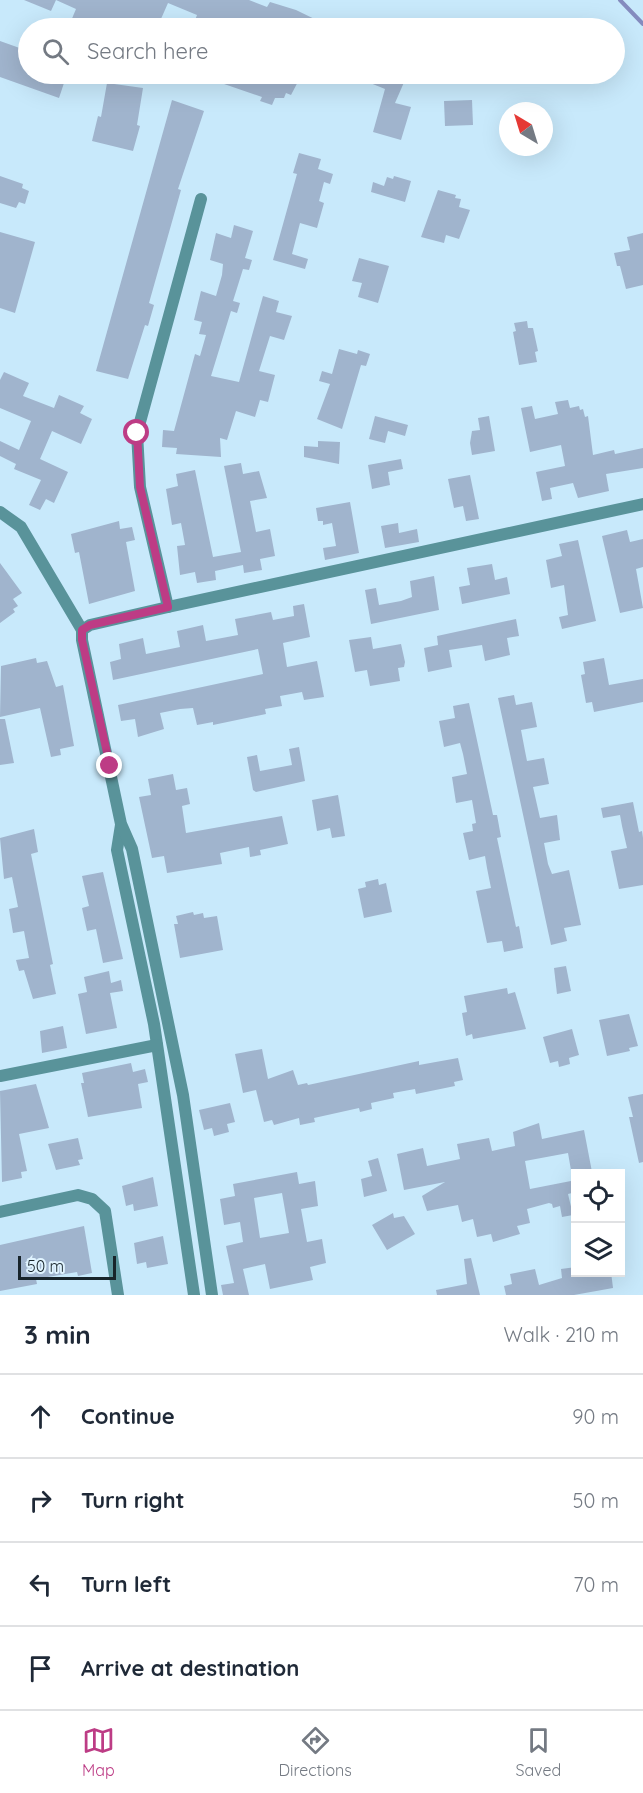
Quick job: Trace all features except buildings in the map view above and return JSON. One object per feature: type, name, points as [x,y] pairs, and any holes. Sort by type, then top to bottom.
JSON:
[{"type":"street","points":[[168,607],[140,487],[137,433],[201,199]]},
{"type":"street","points":[[82,630],[90,625],[168,607],[643,504]]},
{"type":"street","points":[[0,512],[21,527],[82,630],[82,640],[121,824],[132,849],[183,1095],[212,1295]]},
{"type":"street","points":[[121,824],[117,850],[157,1045],[194,1295]]},
{"type":"street","points":[[0,1076],[157,1045]]},
{"type":"street","points":[[0,1212],[78,1195],[92,1199],[105,1211],[118,1295]]},
{"type":"waterway","points":[[620,0],[643,24]]},
{"type":"route","points":[[110,766],[82,640],[82,630],[90,625],[168,607],[140,487],[137,433]]}]
